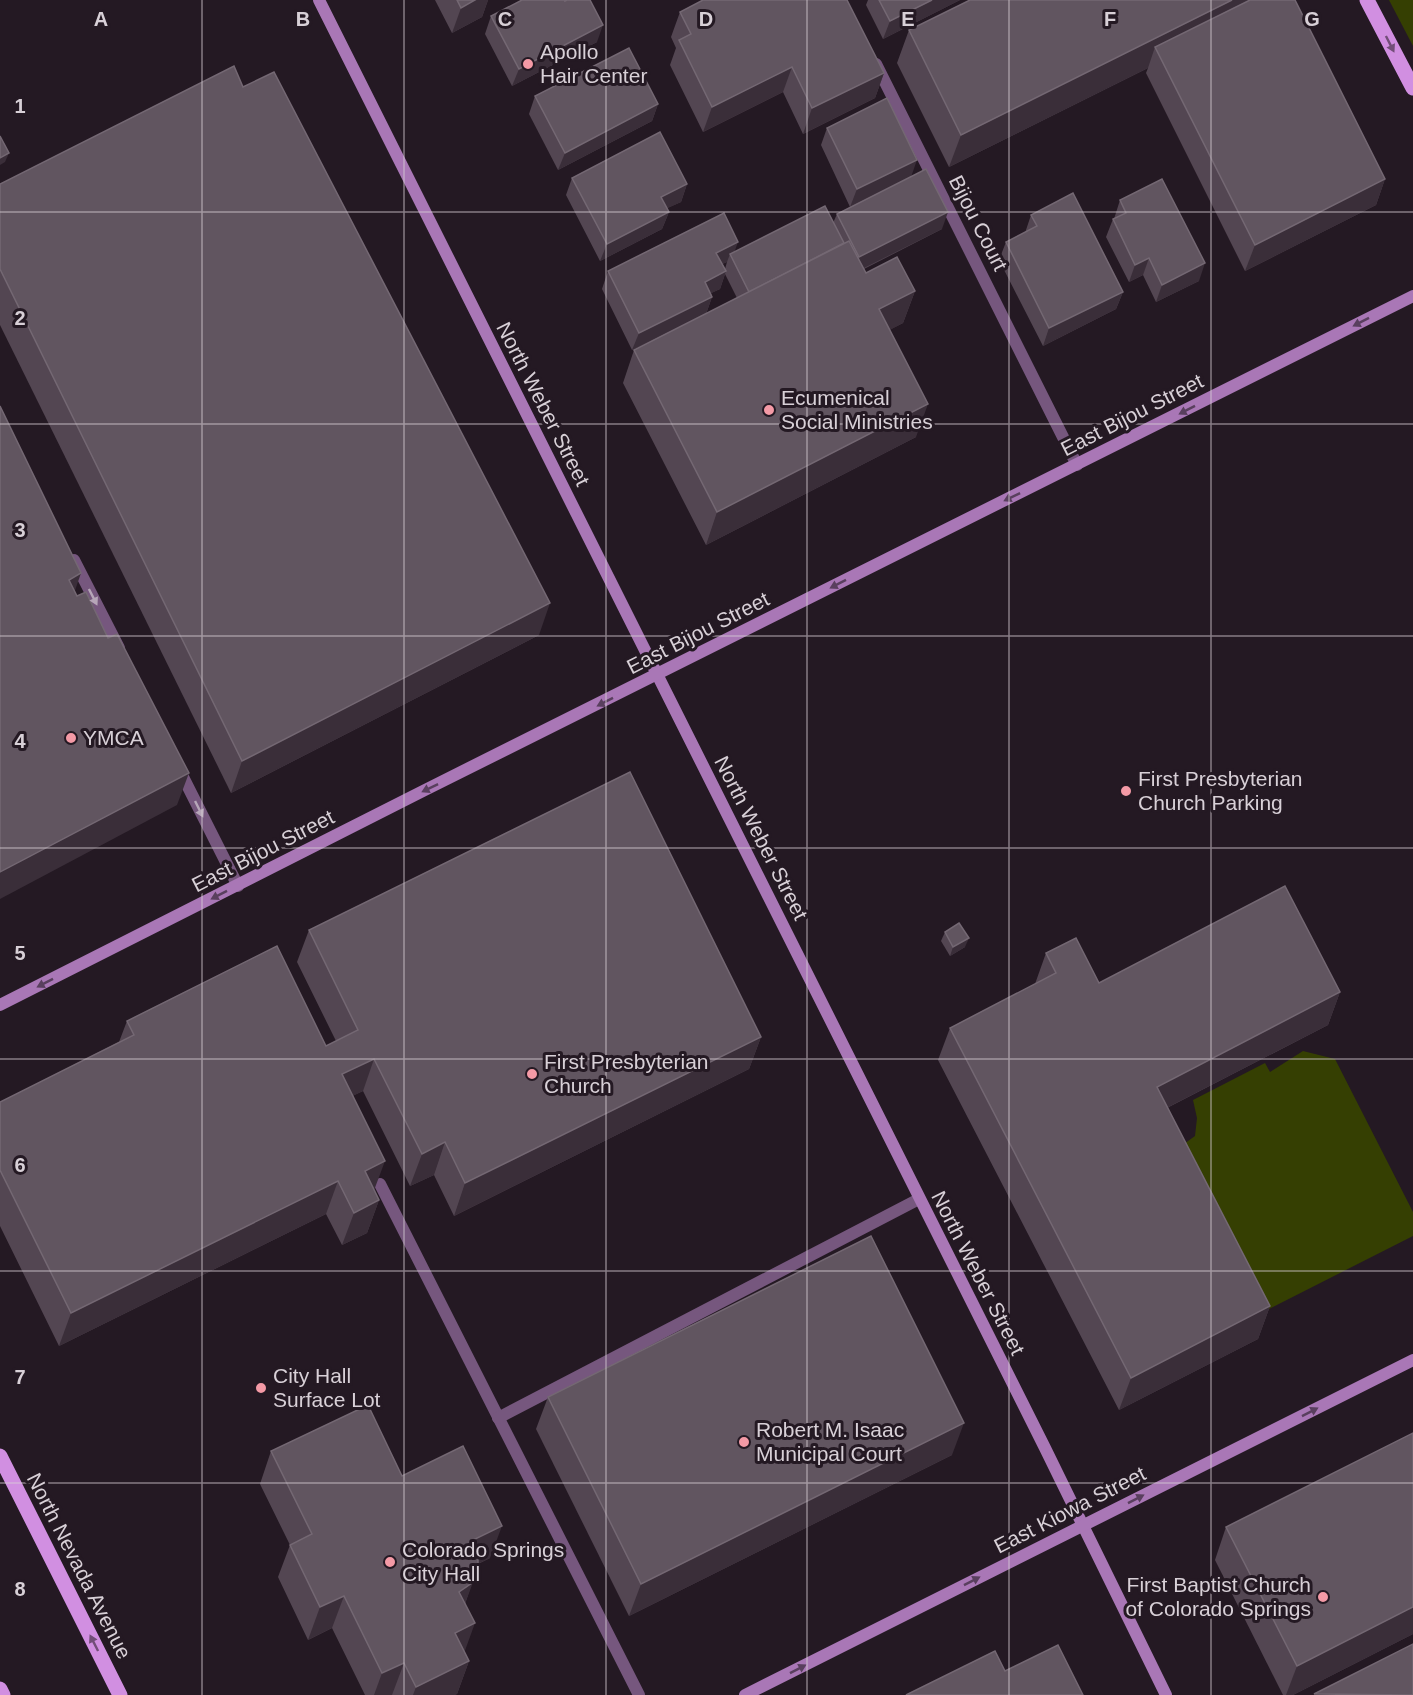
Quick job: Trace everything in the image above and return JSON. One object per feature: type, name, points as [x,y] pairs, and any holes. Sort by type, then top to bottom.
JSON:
[{"type":"main road","name":"North Weber Street","points":[[319,0],[1166,1695]]},
{"type":"main road","points":[[1367,0],[1413,88]]},
{"type":"main road","name":"East Bijou Street","points":[[0,1005],[1413,296]]},
{"type":"main road","name":"East Kiowa Street","points":[[746,1695],[1413,1360]]},
{"type":"main road","name":"North Nevada Avenue","points":[[0,1456],[120,1695]]},
{"type":"main road","points":[[0,1689],[3,1695]]},
{"type":"street","name":"Bijou Court","points":[[870,51],[1077,465]]},
{"type":"street","points":[[68,547],[125,660]]},
{"type":"street","points":[[171,754],[238,886]]},
{"type":"street","points":[[380,1184],[639,1695]]},
{"type":"street","points":[[498,1418],[919,1199]]},
{"type":"green space","points":[[1389,0],[1413,0],[1413,46]]},
{"type":"green space","points":[[1303,1051],[1335,1059],[1413,1212],[1413,1236],[1261,1313],[1181,1146],[1195,1136],[1197,1118],[1193,1100],[1265,1063],[1270,1072]]},
{"type":"building","points":[[457,0],[475,0],[461,8]]},
{"type":"building","name":"Apollo Hair Center","points":[[522,0],[590,0],[603,25],[519,69],[491,16]]},
{"type":"building","points":[[703,0],[847,0],[884,73],[812,108],[792,67],[712,107],[679,40],[691,34],[680,12]]},
{"type":"building","points":[[879,0],[932,0],[890,21]]},
{"type":"building","points":[[970,0],[1232,0],[961,135],[909,30]]},
{"type":"building","points":[[1250,0],[1295,0],[1385,179],[1255,245],[1155,47]]},
{"type":"building","points":[[629,48],[658,104],[565,153],[535,96]]},
{"type":"building","points":[[234,66],[243,87],[274,72],[550,603],[242,761],[0,269],[0,184]]},
{"type":"building","points":[[887,98],[917,160],[857,189],[827,128]]},
{"type":"building","points":[[660,132],[687,184],[661,197],[669,212],[607,244],[572,178]]},
{"type":"building","points":[[0,136],[9,153],[0,158]]},
{"type":"building","points":[[926,169],[948,212],[859,257],[837,214]]},
{"type":"building","points":[[1162,179],[1205,263],[1162,285],[1149,258],[1135,265],[1113,219],[1126,213],[1120,200]]},
{"type":"building","points":[[1073,193],[1123,292],[1049,328],[1006,242],[1037,226],[1031,215]]},
{"type":"building","points":[[825,206],[844,243],[749,292],[730,254]]},
{"type":"building","points":[[724,213],[738,242],[716,253],[726,271],[705,282],[712,297],[639,333],[608,271]]},
{"type":"building","name":"Ecumenical Social Ministries","points":[[849,241],[866,273],[897,257],[915,291],[879,309],[928,404],[717,512],[634,350]]},
{"type":"building","name":"YMCA","points":[[0,406],[81,573],[69,580],[77,596],[86,592],[108,638],[117,634],[189,773],[0,872]]},
{"type":"building","name":"First Presbyterian Church","points":[[630,772],[761,1037],[465,1183],[445,1142],[422,1154],[374,1059],[342,1074],[385,1161],[365,1171],[379,1200],[354,1213],[338,1181],[71,1313],[0,1170],[0,1102],[134,1035],[127,1021],[277,946],[326,1046],[358,1030],[309,930]]},
{"type":"building","points":[[1285,886],[1340,992],[1157,1087],[1270,1306],[1131,1378],[950,1028],[1056,973],[1046,953],[1076,938],[1099,983]]},
{"type":"building","points":[[959,923],[969,938],[953,947],[945,932]]},
{"type":"building","name":"Robert M. Isaac Municipal Court","points":[[871,1236],[964,1423],[641,1584],[548,1397]]},
{"type":"building","name":"Colorado Springs City Hall","points":[[368,1405],[402,1476],[463,1446],[502,1526],[473,1540],[478,1551],[478,1569],[472,1583],[459,1592],[475,1623],[455,1633],[469,1661],[416,1687],[404,1663],[382,1673],[344,1596],[320,1607],[290,1545],[312,1534],[271,1451]]},
{"type":"building","name":"First Baptist Church of Colorado Springs","points":[[1413,1433],[1413,1607],[1297,1666],[1226,1527]]},
{"type":"building","points":[[1413,1644],[1413,1695],[1314,1694]]},
{"type":"building","points":[[1058,1645],[1083,1695],[906,1695],[995,1651],[1005,1671]]},
{"type":"place","name":"Apollo Hair Center","points":[[528,64]]},
{"type":"place","name":"Ecumenical Social Ministries","points":[[769,410]]},
{"type":"place","name":"YMCA","points":[[71,738]]},
{"type":"place","name":"First Presbyterian Church Parking","points":[[1126,791]]},
{"type":"place","name":"First Presbyterian Church","points":[[532,1074]]},
{"type":"place","name":"City Hall Surface Lot","points":[[261,1388]]},
{"type":"place","name":"Robert M. Isaac Municipal Court","points":[[744,1442]]},
{"type":"place","name":"Colorado Springs City Hall","points":[[390,1562]]},
{"type":"place","name":"First Baptist Church of Colorado Springs","points":[[1323,1597]]}]
